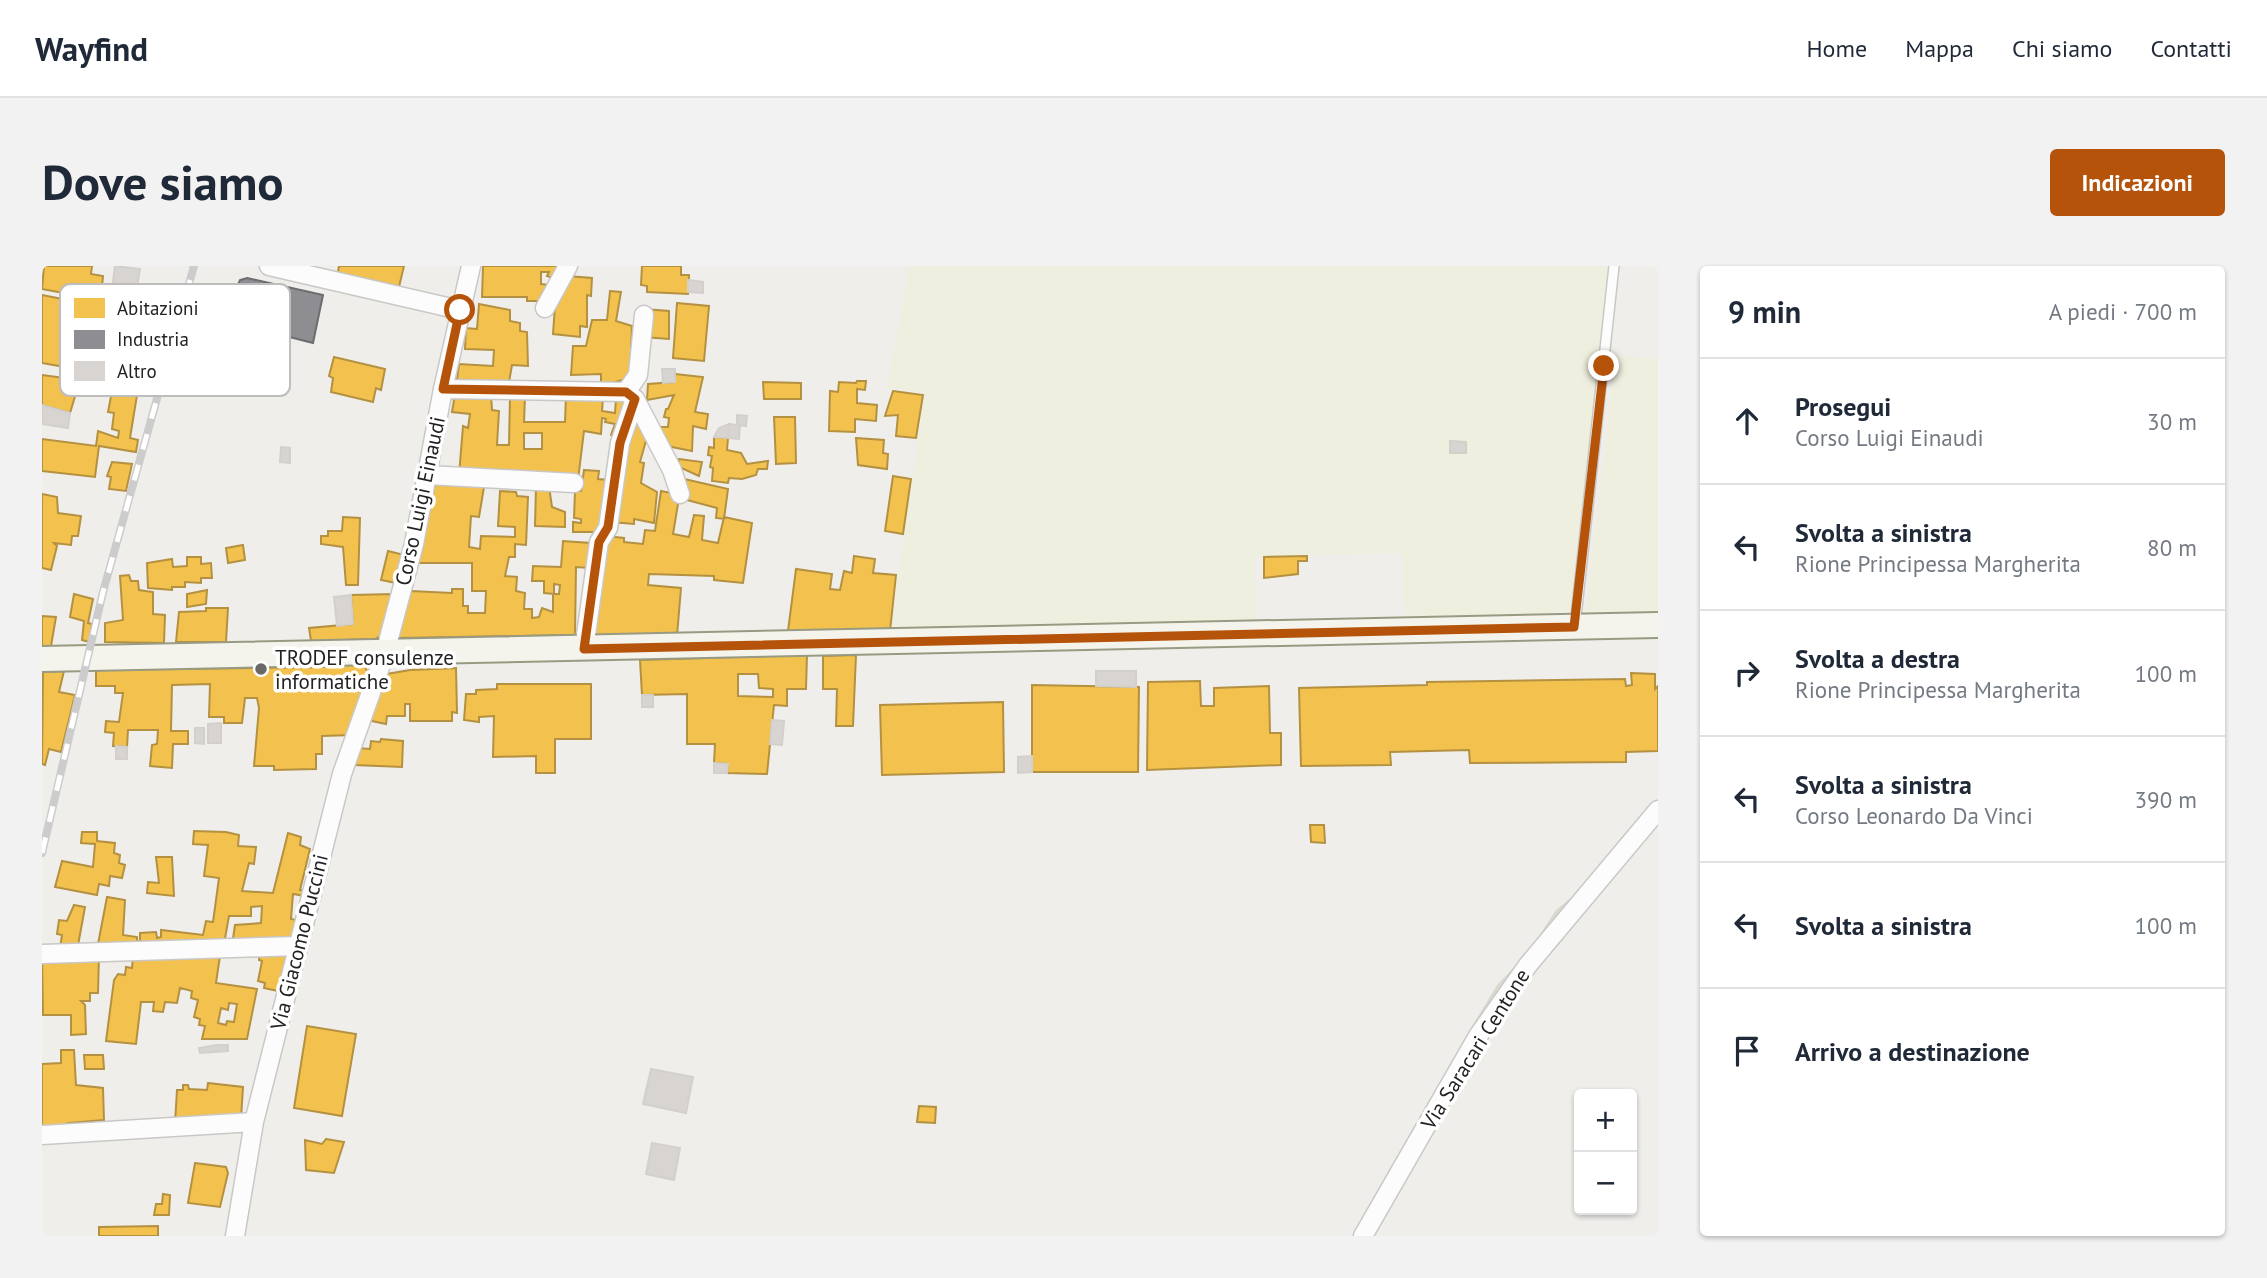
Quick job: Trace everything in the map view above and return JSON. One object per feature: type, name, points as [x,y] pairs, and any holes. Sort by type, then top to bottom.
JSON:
[{"type":"main road","points":[[42,659],[1658,625]]},
{"type":"street","points":[[269,266],[460,310]]},
{"type":"street","name":"Corso Luigi Einaudi","points":[[385,653],[414,544],[443,389],[471,266]]},
{"type":"street","points":[[545,308],[568,266]]},
{"type":"street","points":[[584,649],[599,542],[608,527],[620,443],[630,396],[638,375],[644,315]]},
{"type":"street","points":[[443,389],[630,396]]},
{"type":"street","points":[[630,396],[672,470],[680,494]]},
{"type":"street","points":[[428,475],[574,483]]},
{"type":"street","name":"Via Giacomo Puccini","points":[[235,1236],[254,1122],[342,774],[385,653]]},
{"type":"street","name":"Via Saracari Centone","points":[[1363,1236],[1485,1026],[1528,965],[1658,810]]},
{"type":"street","points":[[42,954],[298,946]]},
{"type":"street","points":[[42,1135],[254,1122]]},
{"type":"lane","points":[[1574,627],[1614,266]]},
{"type":"shaded area","points":[[1573,896],[1584,902],[1580,913],[1523,987],[1487,1042],[1478,1051],[1465,1050],[1465,1038],[1497,985],[1529,951],[1556,910]]},
{"type":"green space","points":[[910,266],[1610,266],[1571,612],[1408,617],[1405,611],[1402,553],[1254,557],[1255,620],[890,631],[925,393],[887,388]]},
{"type":"green space","points":[[1615,355],[1658,359],[1658,611],[1586,612]]},
{"type":"building: Abitazioni","points":[[44,266],[92,266],[91,274],[103,276],[102,284],[60,284],[60,292],[42,289]]},
{"type":"building: Abitazioni","points":[[339,266],[404,266],[398,291],[337,277]]},
{"type":"building: Abitazioni","points":[[483,266],[559,266],[555,279],[547,276],[549,272],[541,272],[541,284],[550,285],[539,301],[527,301],[527,297],[482,297]]},
{"type":"building: Abitazioni","points":[[642,266],[681,266],[681,275],[689,275],[688,294],[647,292],[647,286],[641,285]]},
{"type":"building: Abitazioni","points":[[567,276],[592,278],[591,296],[587,295],[587,327],[580,326],[580,337],[553,334],[556,292]]},
{"type":"building: Abitazioni","points":[[610,291],[621,292],[616,321],[632,326],[630,378],[615,382],[615,388],[601,387],[601,374],[571,375],[573,346],[586,346],[592,320],[607,320]]},
{"type":"building: Abitazioni","points":[[42,295],[60,298],[60,366],[42,363]]},
{"type":"building: Abitazioni","points":[[677,303],[709,306],[704,361],[673,358]]},
{"type":"building: Abitazioni","points":[[479,304],[510,310],[510,321],[520,323],[520,331],[527,332],[528,366],[512,365],[508,388],[456,387],[459,364],[493,366],[494,350],[465,349],[466,328],[477,329]]},
{"type":"building: Abitazioni","points":[[644,309],[669,311],[669,339],[643,337]]},
{"type":"building: Abitazioni","points":[[334,357],[385,369],[381,390],[376,388],[373,402],[331,392],[333,378],[329,376]]},
{"type":"building: Abitazioni","points":[[675,374],[703,377],[695,412],[708,414],[706,429],[693,426],[692,451],[667,446],[654,427],[668,427],[669,418],[664,417],[674,395],[647,400],[648,384],[675,382]]},
{"type":"building: Abitazioni","points":[[42,375],[60,377],[60,396],[75,396],[70,413],[42,405]]},
{"type":"building: Abitazioni","points":[[866,381],[865,390],[857,389],[857,403],[877,405],[876,421],[855,419],[855,432],[829,431],[830,391],[838,392],[839,382]]},
{"type":"building: Abitazioni","points":[[763,382],[801,383],[801,399],[764,399]]},
{"type":"building: Abitazioni","points":[[893,391],[923,395],[916,438],[896,436],[898,415],[885,416]]},
{"type":"building: Abitazioni","points":[[455,394],[491,395],[492,410],[499,411],[497,445],[509,445],[510,396],[525,397],[524,422],[565,422],[566,395],[603,398],[602,411],[615,413],[616,398],[625,400],[628,405],[617,437],[611,435],[615,424],[605,422],[606,419],[602,418],[601,434],[584,431],[578,480],[459,475],[463,426],[468,428],[470,414],[452,412]],"holes":[[[524,433],[542,433],[542,449],[524,449]]]},
{"type":"building: Abitazioni","points":[[111,396],[137,396],[130,438],[138,440],[136,452],[99,446],[95,477],[42,471],[42,439],[96,446],[98,431],[118,438],[119,431],[112,429],[114,413],[108,412]]},
{"type":"building: Abitazioni","points":[[634,412],[649,430],[640,462],[644,463],[641,483],[657,492],[654,523],[634,519],[634,524],[611,522]]},
{"type":"building: Abitazioni","points":[[774,417],[795,417],[796,463],[776,464]]},
{"type":"building: Abitazioni","points":[[714,437],[728,438],[727,450],[741,453],[747,464],[768,461],[767,469],[758,469],[756,475],[742,479],[729,478],[728,483],[712,481],[712,456],[708,455],[709,447],[714,448]]},
{"type":"building: Abitazioni","points":[[856,438],[884,440],[883,453],[888,454],[887,469],[858,465]]},
{"type":"building: Abitazioni","points":[[679,459],[702,462],[699,476],[677,466]]},
{"type":"building: Abitazioni","points":[[112,462],[132,464],[126,491],[109,489],[111,477],[107,476]]},
{"type":"building: Abitazioni","points":[[584,470],[599,471],[598,479],[609,480],[598,532],[573,532],[573,522],[581,523],[581,519],[574,518],[575,491],[581,491]]},
{"type":"building: Abitazioni","points":[[893,476],[911,479],[903,534],[885,531]]},
{"type":"building: Abitazioni","points":[[680,478],[728,489],[724,519],[716,518],[717,508],[683,499]]},
{"type":"building: Abitazioni","points":[[436,479],[484,487],[479,517],[471,516],[469,547],[480,549],[481,536],[515,537],[515,527],[498,526],[500,491],[516,492],[517,496],[528,497],[526,545],[515,544],[515,557],[509,557],[505,576],[517,577],[516,591],[525,593],[524,609],[532,609],[532,618],[539,617],[542,608],[553,612],[554,594],[544,593],[544,581],[532,581],[533,566],[561,567],[563,541],[591,543],[589,568],[576,567],[575,635],[397,638],[411,591],[452,593],[452,589],[463,589],[463,606],[468,606],[468,613],[485,613],[486,591],[472,591],[472,563],[418,563]],"holes":[[[554,584],[560,585],[559,594],[554,594]]]},
{"type":"building: Abitazioni","points":[[536,486],[549,486],[552,507],[565,512],[565,527],[535,526]]},
{"type":"building: Abitazioni","points":[[661,491],[676,494],[678,504],[673,534],[689,537],[694,515],[704,516],[702,540],[718,543],[724,517],[752,523],[743,583],[714,580],[714,576],[649,574],[648,585],[681,588],[677,636],[589,635],[606,536],[643,544],[645,530],[655,531]]},
{"type":"building: Abitazioni","points":[[42,494],[57,497],[58,513],[81,516],[78,536],[72,536],[71,545],[54,543],[57,546],[51,570],[42,568]]},
{"type":"building: Abitazioni","points":[[343,517],[360,518],[358,585],[346,585],[343,547],[321,544],[321,536],[328,536],[328,531],[342,531]]},
{"type":"building: Abitazioni","points":[[243,545],[245,560],[228,563],[226,548]]},
{"type":"building: Abitazioni","points":[[388,551],[404,555],[396,583],[381,580]]},
{"type":"building: Abitazioni","points":[[854,556],[875,559],[873,573],[896,575],[890,631],[788,631],[796,569],[832,574],[830,589],[840,590],[844,571],[852,573]]},
{"type":"building: Abitazioni","points":[[1307,556],[1307,561],[1298,561],[1298,574],[1264,578],[1264,557]]},
{"type":"building: Abitazioni","points":[[187,557],[201,557],[201,564],[211,563],[212,578],[201,578],[201,583],[185,582],[185,587],[172,587],[172,590],[148,588],[147,563],[172,559],[173,567],[187,566]]},
{"type":"building: Abitazioni","points":[[129,575],[131,581],[138,581],[139,590],[153,592],[153,614],[165,615],[164,643],[105,642],[105,623],[123,620],[120,576]]},
{"type":"building: Abitazioni","points":[[207,590],[206,604],[187,607],[187,594]]},
{"type":"building: Abitazioni","points":[[74,594],[93,599],[88,623],[92,624],[89,642],[82,640],[84,621],[70,617]]},
{"type":"building: Abitazioni","points":[[394,594],[380,636],[375,639],[311,641],[309,628],[353,624],[351,595]]},
{"type":"building: Abitazioni","points":[[206,608],[228,608],[226,642],[176,642],[179,612],[206,611]]},
{"type":"building: Abitazioni","points":[[42,616],[56,617],[51,646],[42,647]]},
{"type":"building: Abitazioni","points":[[807,655],[806,689],[787,689],[787,706],[774,705],[767,774],[727,773],[728,764],[714,763],[715,744],[687,744],[687,694],[642,695],[640,660]],"holes":[[[738,674],[758,674],[759,688],[773,689],[773,697],[738,696]]]},
{"type":"building: Abitazioni","points":[[856,655],[853,726],[836,726],[837,689],[823,689],[823,656]]},
{"type":"building: Abitazioni","points":[[325,663],[364,663],[369,677],[353,735],[322,736],[322,754],[316,754],[316,769],[274,770],[274,766],[254,766],[259,708],[257,698],[245,698],[242,723],[224,723],[224,717],[209,717],[210,684],[172,685],[171,731],[188,731],[188,744],[173,744],[172,768],[150,766],[152,745],[157,744],[158,730],[128,730],[127,747],[113,746],[114,733],[105,732],[106,721],[119,722],[123,693],[115,693],[115,686],[96,686],[96,670],[325,667]]},
{"type":"building: Abitazioni","points":[[456,668],[457,713],[452,712],[452,721],[410,721],[410,704],[405,704],[405,716],[387,716],[386,724],[367,720],[381,675],[410,670]]},
{"type":"building: Abitazioni","points":[[64,671],[59,692],[75,695],[61,752],[49,749],[45,765],[42,764],[43,672]]},
{"type":"building: Abitazioni","points":[[1631,673],[1655,674],[1655,689],[1658,686],[1658,751],[1626,752],[1626,762],[1470,763],[1469,750],[1390,752],[1391,765],[1301,766],[1299,688],[1427,685],[1427,682],[1625,679],[1626,686],[1632,685]]},
{"type":"building: Abitazioni","points":[[1200,681],[1201,706],[1214,706],[1214,688],[1269,686],[1270,733],[1281,733],[1281,765],[1147,770],[1148,682]]},
{"type":"building: Abitazioni","points":[[497,684],[591,684],[591,739],[555,739],[555,773],[536,773],[536,756],[493,757],[494,716],[479,717],[479,722],[464,720],[466,694],[476,694],[476,690],[497,689]]},
{"type":"building: Abitazioni","points":[[1032,685],[1139,687],[1138,772],[1032,772]]},
{"type":"building: Abitazioni","points":[[1003,702],[1004,772],[882,775],[880,705]]},
{"type":"building: Abitazioni","points":[[381,739],[403,741],[402,767],[354,765],[358,748],[370,749],[371,741],[380,742]]},
{"type":"building: Abitazioni","points":[[1310,825],[1324,825],[1325,843],[1311,842]]},
{"type":"building: Abitazioni","points":[[194,831],[239,835],[238,846],[256,847],[254,864],[249,863],[242,891],[273,893],[288,833],[301,837],[300,845],[310,849],[300,890],[306,891],[305,896],[293,894],[291,919],[297,920],[294,937],[232,945],[235,925],[261,923],[262,906],[251,907],[251,916],[229,916],[224,944],[98,944],[107,897],[125,900],[123,935],[137,937],[137,942],[140,941],[140,933],[156,932],[157,938],[161,937],[161,930],[203,935],[206,921],[213,922],[219,878],[204,876],[208,845],[193,844]]},
{"type":"building: Abitazioni","points":[[82,832],[97,832],[97,841],[115,843],[114,853],[120,855],[119,863],[125,865],[122,878],[110,876],[109,886],[99,884],[97,895],[55,887],[62,861],[93,867],[95,844],[81,843]]},
{"type":"building: Abitazioni","points":[[156,857],[172,857],[174,896],[147,893],[148,882],[159,883]]},
{"type":"building: Abitazioni","points":[[74,905],[85,907],[77,951],[60,948],[62,935],[57,934],[59,920],[67,921]]},
{"type":"building: Abitazioni","points":[[260,950],[288,950],[278,991],[264,988],[265,983],[258,981],[262,961],[259,960]]},
{"type":"building: Abitazioni","points":[[99,955],[98,993],[90,993],[90,1001],[81,1001],[85,1005],[86,1034],[71,1035],[71,1015],[43,1015],[42,956]]},
{"type":"building: Abitazioni","points":[[133,956],[220,956],[216,983],[257,989],[247,1039],[202,1039],[205,1026],[199,1025],[200,1019],[194,1017],[198,1000],[191,998],[192,991],[180,988],[177,1003],[165,1002],[163,1012],[153,1011],[154,1002],[141,1002],[136,1044],[106,1041],[114,980],[118,974],[125,975],[126,967],[132,968]],"holes":[[[229,1003],[237,1004],[234,1022],[227,1021],[226,1025],[218,1023],[221,1008],[228,1010]]]},
{"type":"building: Abitazioni","points":[[307,1026],[356,1034],[342,1116],[294,1108]]},
{"type":"building: Abitazioni","points":[[61,1050],[74,1050],[76,1085],[103,1088],[104,1120],[69,1123],[42,1131],[42,1064],[61,1063]]},
{"type":"building: Abitazioni","points":[[84,1055],[103,1055],[104,1069],[85,1069]]},
{"type":"building: Abitazioni","points":[[208,1083],[243,1087],[241,1119],[175,1123],[177,1090],[183,1090],[183,1085],[188,1085],[189,1089],[207,1090]]},
{"type":"building: Abitazioni","points":[[919,1106],[936,1107],[935,1123],[917,1122]]},
{"type":"building: Abitazioni","points":[[326,1139],[344,1142],[334,1173],[306,1170],[305,1140],[322,1144]]},
{"type":"building: Abitazioni","points":[[195,1163],[226,1167],[228,1173],[220,1207],[188,1203]]},
{"type":"building: Abitazioni","points":[[163,1194],[170,1195],[169,1215],[154,1215],[156,1204],[162,1204]]},
{"type":"building: Abitazioni","points":[[158,1226],[158,1236],[99,1236],[99,1227]]},
{"type":"building: Industria","points":[[247,278],[274,284],[238,284],[240,280]]},
{"type":"building: Industria","points":[[290,288],[323,295],[313,343],[290,337]]},
{"type":"building: Altro","points":[[115,266],[140,269],[137,284],[113,284]]},
{"type":"building: Altro","points":[[688,280],[703,282],[703,293],[688,292]]},
{"type":"building: Altro","points":[[662,369],[675,369],[675,382],[663,383]]},
{"type":"building: Altro","points":[[42,405],[70,413],[68,428],[42,424]]},
{"type":"building: Altro","points":[[737,415],[747,416],[746,426],[740,425],[739,439],[728,438],[729,424],[737,425]]},
{"type":"building: Altro","points":[[729,424],[728,438],[714,437],[719,428]]},
{"type":"building: Altro","points":[[1450,441],[1466,442],[1466,453],[1450,453]]},
{"type":"building: Altro","points":[[281,447],[290,448],[290,463],[280,462]]},
{"type":"building: Altro","points":[[351,595],[353,624],[337,626],[334,597]]},
{"type":"building: Altro","points":[[1096,671],[1136,671],[1136,687],[1096,686]]},
{"type":"building: Altro","points":[[642,695],[653,695],[653,707],[642,707]]},
{"type":"building: Altro","points":[[772,720],[784,721],[782,745],[770,744]]},
{"type":"building: Altro","points":[[221,723],[221,743],[208,743],[208,724]]},
{"type":"building: Altro","points":[[195,728],[204,728],[204,744],[195,743]]},
{"type":"building: Altro","points":[[116,746],[127,747],[127,759],[116,759]]},
{"type":"building: Altro","points":[[1032,756],[1032,772],[1018,773],[1018,757]]},
{"type":"building: Altro","points":[[714,763],[728,764],[727,773],[714,773]]},
{"type":"building: Altro","points":[[228,1045],[228,1051],[200,1053],[199,1048]]},
{"type":"building: Altro","points":[[651,1069],[693,1077],[686,1113],[643,1104]]},
{"type":"building: Altro","points":[[652,1143],[680,1148],[674,1180],[646,1174]]},
{"type":"railway","points":[[189,284],[194,266]]},
{"type":"railway","points":[[42,853],[103,592],[158,396]]},
{"type":"place","name":"TRODEF consulenze informatiche","points":[[261,669]]},
{"type":"route","points":[[460,310],[443,389],[626,392],[635,399],[620,443],[612,484],[608,527],[599,542],[584,649],[1574,627],[1604,366]]}]
